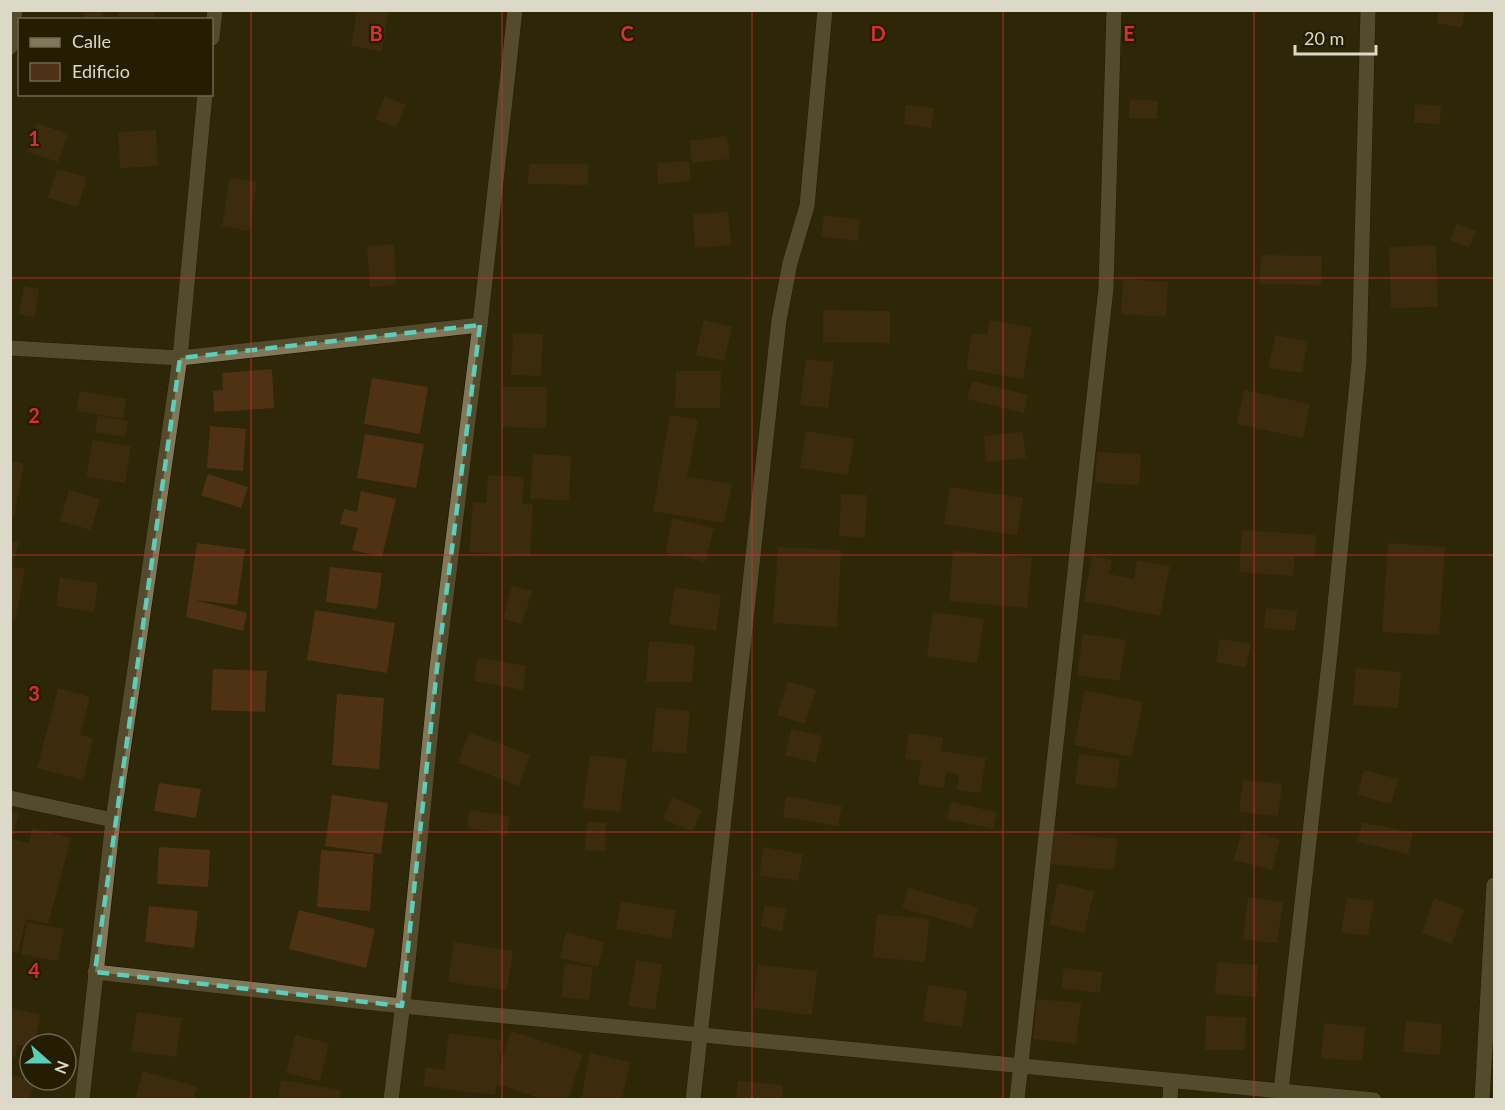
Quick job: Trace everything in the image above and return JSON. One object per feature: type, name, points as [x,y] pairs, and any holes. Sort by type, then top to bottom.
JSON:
[{"type":"street","points":[[10,47],[15,10]]},
{"type":"street","points":[[213,29],[215,10]]},
{"type":"street","points":[[391,1100],[436,668],[480,325],[515,10]]},
{"type":"street","points":[[693,1100],[779,320],[790,263],[807,206],[825,10]]},
{"type":"street","points":[[1017,1100],[1106,288],[1114,10]]},
{"type":"street","points":[[1281,1091],[1331,645],[1359,362],[1368,10]]},
{"type":"street","points":[[82,1100],[113,820],[180,358],[205,96]]},
{"type":"street","points":[[10,348],[180,358],[480,325]]},
{"type":"street","points":[[10,798],[113,820]]},
{"type":"street","points":[[1482,1100],[1494,885]]},
{"type":"street","points":[[95,972],[402,1006],[1374,1100]]},
{"type":"street","points":[[1170,1100],[1171,1081]]},
{"type":"highlighted area","points":[[480,325],[437,668],[402,1006],[95,972],[180,358]]},
{"type":"building","points":[[119,10],[155,10],[154,18],[118,18]]},
{"type":"building","points":[[357,10],[389,10],[382,51],[351,46]]},
{"type":"building","points":[[1439,10],[1465,10],[1462,28],[1437,23]]},
{"type":"building","points":[[103,12],[103,18],[85,18],[84,13]]},
{"type":"building","points":[[385,96],[406,105],[396,128],[375,119]]},
{"type":"building","points":[[1130,99],[1158,101],[1157,119],[1129,118]]},
{"type":"building","points":[[1415,104],[1441,106],[1440,124],[1414,123]]},
{"type":"building","points":[[906,105],[934,108],[931,128],[904,124]]},
{"type":"building","points":[[37,123],[68,134],[58,162],[28,152]]},
{"type":"building","points":[[156,130],[158,166],[120,168],[118,132]]},
{"type":"building","points":[[727,136],[730,159],[692,163],[689,141]]},
{"type":"building","points":[[689,161],[691,181],[658,184],[657,163]]},
{"type":"building","points":[[529,164],[588,164],[588,185],[528,184]]},
{"type":"building","points":[[57,169],[87,177],[78,207],[48,198]]},
{"type":"building","points":[[230,177],[257,182],[249,231],[222,226]]},
{"type":"building","points":[[728,212],[731,245],[695,248],[693,214]]},
{"type":"building","points":[[824,215],[860,220],[858,241],[821,237]]},
{"type":"building","points":[[1457,223],[1476,231],[1469,248],[1450,240]]},
{"type":"building","points":[[394,244],[396,285],[370,287],[367,246]]},
{"type":"building","points":[[1436,245],[1438,307],[1391,308],[1389,247]]},
{"type":"building","points":[[1261,255],[1322,256],[1321,285],[1260,284]]},
{"type":"building","points":[[1123,279],[1168,282],[1166,317],[1121,314]]},
{"type":"building","points":[[24,286],[39,289],[35,317],[19,314]]},
{"type":"building","points":[[823,310],[890,311],[890,343],[823,342]]},
{"type":"building","points":[[704,320],[732,327],[724,361],[696,355]]},
{"type":"building","points":[[990,320],[1032,328],[1023,379],[966,369],[972,333],[987,335]]},
{"type":"building","points":[[513,333],[543,334],[541,376],[511,375]]},
{"type":"building","points":[[1275,335],[1308,341],[1302,373],[1268,368]]},
{"type":"building","points":[[806,359],[834,362],[828,408],[800,405]]},
{"type":"building","points":[[272,369],[274,408],[214,412],[213,391],[223,390],[222,373]]},
{"type":"building","points":[[676,371],[721,371],[720,408],[675,408]]},
{"type":"building","points":[[372,378],[428,387],[420,434],[364,424]]},
{"type":"building","points":[[972,381],[1028,395],[1024,413],[967,399]]},
{"type":"building","points":[[503,387],[547,387],[546,428],[502,427]]},
{"type":"building","points":[[1244,390],[1310,404],[1303,438],[1237,424]]},
{"type":"building","points":[[80,391],[127,399],[123,419],[76,411]]},
{"type":"building","points":[[670,415],[698,420],[687,477],[732,484],[724,523],[653,511]]},
{"type":"building","points":[[98,416],[128,421],[125,437],[95,432]]},
{"type":"building","points":[[210,426],[246,429],[243,471],[207,468]]},
{"type":"building","points":[[806,431],[854,439],[848,475],[800,468]]},
{"type":"building","points":[[1023,432],[1026,458],[986,462],[984,436]]},
{"type":"building","points":[[365,434],[424,444],[416,488],[357,478]]},
{"type":"building","points":[[93,440],[131,446],[125,483],[86,477]]},
{"type":"building","points":[[1097,452],[1141,454],[1139,485],[1095,483]]},
{"type":"building","points":[[533,454],[571,456],[569,500],[530,499]]},
{"type":"building","points":[[10,461],[24,464],[14,517],[10,516]]},
{"type":"building","points":[[208,474],[248,487],[241,508],[201,495]]},
{"type":"building","points":[[488,475],[524,477],[522,503],[533,504],[530,556],[469,552],[473,502],[486,503]]},
{"type":"building","points":[[950,487],[1023,498],[1017,535],[944,524]]},
{"type":"building","points":[[69,490],[100,499],[91,530],[60,521]]},
{"type":"building","points":[[361,491],[396,499],[382,557],[352,550],[358,528],[340,524],[344,509],[357,512]]},
{"type":"building","points":[[841,494],[867,495],[865,538],[839,536]]},
{"type":"building","points":[[673,518],[714,528],[705,562],[665,552]]},
{"type":"building","points":[[1242,530],[1316,535],[1315,557],[1295,556],[1293,576],[1239,572]]},
{"type":"building","points":[[10,541],[19,543],[13,565],[10,565]]},
{"type":"building","points":[[197,543],[245,549],[237,605],[195,600],[247,613],[243,631],[186,617]]},
{"type":"building","points":[[1388,543],[1445,547],[1439,635],[1382,632]]},
{"type":"building","points":[[778,547],[841,550],[837,627],[773,623]]},
{"type":"building","points":[[953,551],[1032,558],[1027,608],[949,601]]},
{"type":"building","points":[[1092,556],[1112,560],[1109,574],[1134,579],[1137,560],[1170,566],[1160,616],[1084,601]]},
{"type":"building","points":[[10,566],[25,569],[15,620],[10,619]]},
{"type":"building","points":[[330,567],[382,573],[377,609],[326,602]]},
{"type":"building","points":[[60,577],[98,583],[94,612],[56,606]]},
{"type":"building","points":[[512,586],[532,591],[522,624],[503,619]]},
{"type":"building","points":[[675,587],[721,595],[716,631],[669,624]]},
{"type":"building","points":[[1266,608],[1297,611],[1295,631],[1264,628]]},
{"type":"building","points":[[315,610],[395,623],[387,673],[307,660]]},
{"type":"building","points":[[933,612],[984,619],[977,663],[927,656]]},
{"type":"building","points":[[1083,634],[1126,640],[1119,681],[1077,675]]},
{"type":"building","points":[[1220,639],[1251,644],[1246,668],[1216,662]]},
{"type":"building","points":[[649,641],[695,645],[692,682],[646,682]]},
{"type":"building","points":[[478,657],[526,666],[523,690],[474,681]]},
{"type":"building","points":[[1356,668],[1401,672],[1398,708],[1353,705]]},
{"type":"building","points":[[213,669],[267,671],[265,712],[211,710]]},
{"type":"building","points":[[788,681],[816,690],[805,724],[777,715]]},
{"type":"building","points":[[58,688],[90,697],[80,735],[93,738],[83,780],[37,768]]},
{"type":"building","points":[[1085,690],[1143,702],[1131,757],[1074,745]]},
{"type":"building","points":[[337,694],[384,698],[379,769],[332,765]]},
{"type":"building","points":[[656,708],[690,711],[686,754],[652,751]]},
{"type":"building","points":[[791,729],[822,736],[816,763],[785,755]]},
{"type":"building","points":[[469,732],[530,755],[519,786],[458,763]]},
{"type":"building","points":[[909,733],[943,738],[941,751],[986,758],[980,793],[957,790],[959,775],[946,772],[944,788],[918,784],[921,761],[905,759]]},
{"type":"building","points":[[1079,754],[1120,759],[1116,789],[1075,784]]},
{"type":"building","points":[[590,755],[627,759],[620,812],[583,808]]},
{"type":"building","points":[[1364,770],[1398,779],[1391,804],[1358,795]]},
{"type":"building","points":[[1243,780],[1282,784],[1278,816],[1239,812]]},
{"type":"building","points":[[159,783],[201,789],[196,818],[154,811]]},
{"type":"building","points":[[332,795],[388,803],[381,854],[325,846]]},
{"type":"building","points":[[786,796],[842,806],[838,826],[783,817]]},
{"type":"building","points":[[672,797],[702,810],[693,831],[663,819]]},
{"type":"building","points":[[951,802],[997,812],[993,829],[947,819]]},
{"type":"building","points":[[470,810],[510,817],[507,835],[467,827]]},
{"type":"building","points":[[10,811],[19,813],[12,839],[29,843],[32,828],[71,838],[48,924],[26,919],[18,953],[10,951]]},
{"type":"building","points":[[587,822],[606,823],[605,851],[585,850]]},
{"type":"building","points":[[1362,822],[1413,833],[1408,854],[1358,842]]},
{"type":"building","points":[[1242,829],[1280,839],[1272,870],[1234,860]]},
{"type":"building","points":[[1052,832],[1118,839],[1114,870],[1049,864]]},
{"type":"building","points":[[159,847],[210,850],[208,887],[157,884]]},
{"type":"building","points":[[764,847],[803,854],[798,881],[759,875]]},
{"type":"building","points":[[321,850],[374,854],[370,911],[317,907]]},
{"type":"building","points":[[1058,883],[1094,891],[1084,933],[1049,925]]},
{"type":"building","points":[[908,888],[978,908],[972,928],[902,908]]},
{"type":"building","points":[[1248,897],[1283,902],[1277,943],[1243,939]]},
{"type":"building","points":[[1347,897],[1374,901],[1368,936],[1341,932]]},
{"type":"building","points":[[1434,898],[1464,909],[1452,944],[1422,933]]},
{"type":"building","points":[[621,901],[676,911],[671,939],[616,929]]},
{"type":"building","points":[[765,905],[786,909],[782,931],[761,926]]},
{"type":"building","points":[[149,906],[198,911],[194,948],[145,942]]},
{"type":"building","points":[[299,910],[375,929],[366,968],[289,949]]},
{"type":"building","points":[[877,914],[929,919],[925,962],[873,957]]},
{"type":"building","points":[[27,922],[64,929],[58,961],[21,954]]},
{"type":"building","points":[[566,932],[604,942],[598,967],[560,958]]},
{"type":"building","points":[[454,942],[513,951],[507,990],[448,982]]},
{"type":"building","points":[[636,960],[662,964],[655,1010],[628,1006]]},
{"type":"building","points":[[1217,962],[1258,965],[1256,997],[1215,994]]},
{"type":"building","points":[[565,964],[593,967],[589,1000],[561,997]]},
{"type":"building","points":[[758,965],[817,971],[812,1015],[753,1008]]},
{"type":"building","points":[[1064,968],[1103,972],[1100,993],[1061,988]]},
{"type":"building","points":[[928,985],[967,991],[962,1027],[923,1021]]},
{"type":"building","points":[[1037,999],[1081,1003],[1076,1044],[1033,1039]]},
{"type":"building","points":[[11,1008],[41,1015],[37,1032],[18,1032],[15,1058],[10,1057]]},
{"type":"building","points":[[137,1012],[182,1018],[176,1057],[131,1051]]},
{"type":"building","points":[[1206,1016],[1246,1017],[1245,1050],[1205,1050]]},
{"type":"building","points":[[1406,1021],[1442,1024],[1440,1055],[1403,1052]]},
{"type":"building","points":[[1324,1023],[1365,1027],[1362,1061],[1321,1058]]},
{"type":"building","points":[[511,1031],[583,1054],[568,1100],[545,1100],[497,1084],[495,1095],[423,1086],[426,1067],[444,1070],[449,1033],[502,1040],[498,1071]]},
{"type":"building","points":[[295,1035],[329,1043],[320,1081],[286,1073]]},
{"type":"building","points":[[590,1053],[630,1062],[622,1100],[581,1100]]},
{"type":"building","points":[[143,1071],[197,1087],[193,1100],[135,1100]]},
{"type":"building","points":[[10,1075],[18,1077],[18,1092],[32,1092],[30,1100],[10,1100]]},
{"type":"building","points":[[281,1080],[341,1090],[339,1100],[278,1100]]},
{"type":"building","points":[[738,1081],[783,1085],[782,1100],[736,1100]]}]
